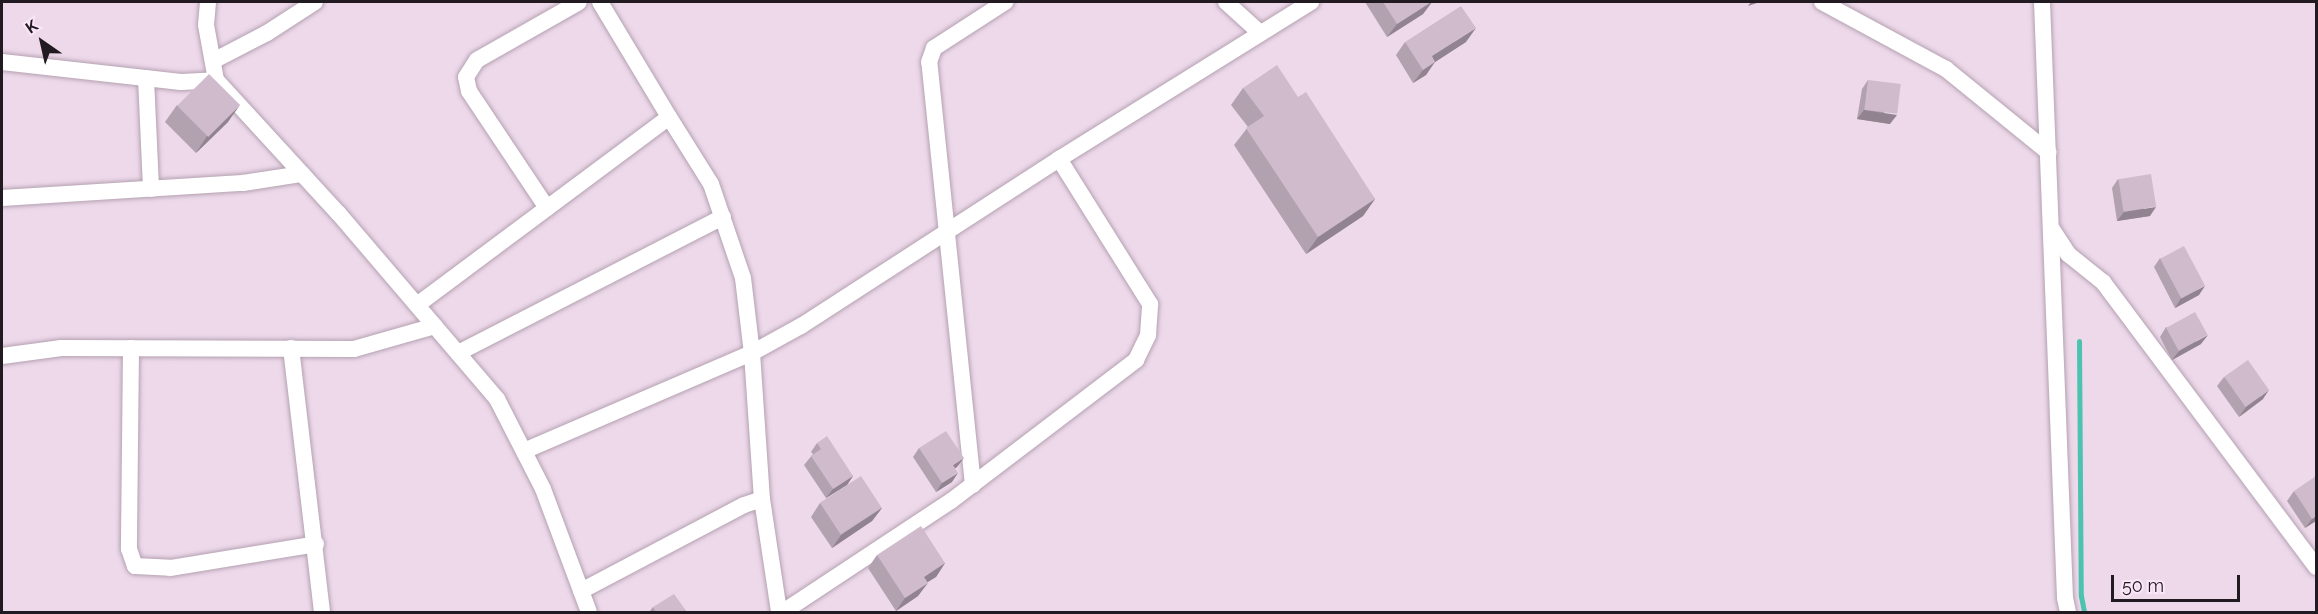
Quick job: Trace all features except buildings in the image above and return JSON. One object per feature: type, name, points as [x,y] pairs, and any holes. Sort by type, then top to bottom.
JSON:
[{"type":"street","points":[[208,2],[206,25],[216,80],[417,304],[497,399],[543,489],[589,612]]},
{"type":"street","points":[[213,61],[267,33],[315,2]]},
{"type":"street","points":[[547,208],[469,91],[466,77],[477,60],[579,2]]},
{"type":"street","points":[[600,2],[711,184],[743,278],[752,353],[762,499],[781,612],[973,484],[1136,360],[1148,335],[1150,304],[1059,159]]},
{"type":"street","points":[[973,484],[928,62],[934,48],[1005,2]]},
{"type":"street","points":[[1226,2],[1259,32]]},
{"type":"street","points":[[524,451],[752,353],[801,326],[1059,159],[1259,32],[1311,2]]},
{"type":"street","points":[[1822,2],[1946,69],[2048,152]]},
{"type":"street","points":[[2042,2],[2065,598],[2068,612]]},
{"type":"street","points":[[2,62],[181,82],[216,80]]},
{"type":"street","points":[[146,78],[151,189]]},
{"type":"street","points":[[417,304],[669,117]]},
{"type":"street","points":[[2,198],[243,183],[302,174]]},
{"type":"street","points":[[458,353],[723,217]]},
{"type":"street","points":[[2051,228],[2068,254],[2103,282],[2316,567]]},
{"type":"street","points":[[2,356],[61,348],[354,349],[435,326]]},
{"type":"street","points":[[131,348],[129,549],[135,566],[170,568],[316,544]]},
{"type":"street","points":[[291,348],[316,544],[322,612]]},
{"type":"street","points":[[581,591],[744,505],[762,499]]},
{"type":"waterway","points":[[2079,341],[2081,596],[2084,612]]}]
